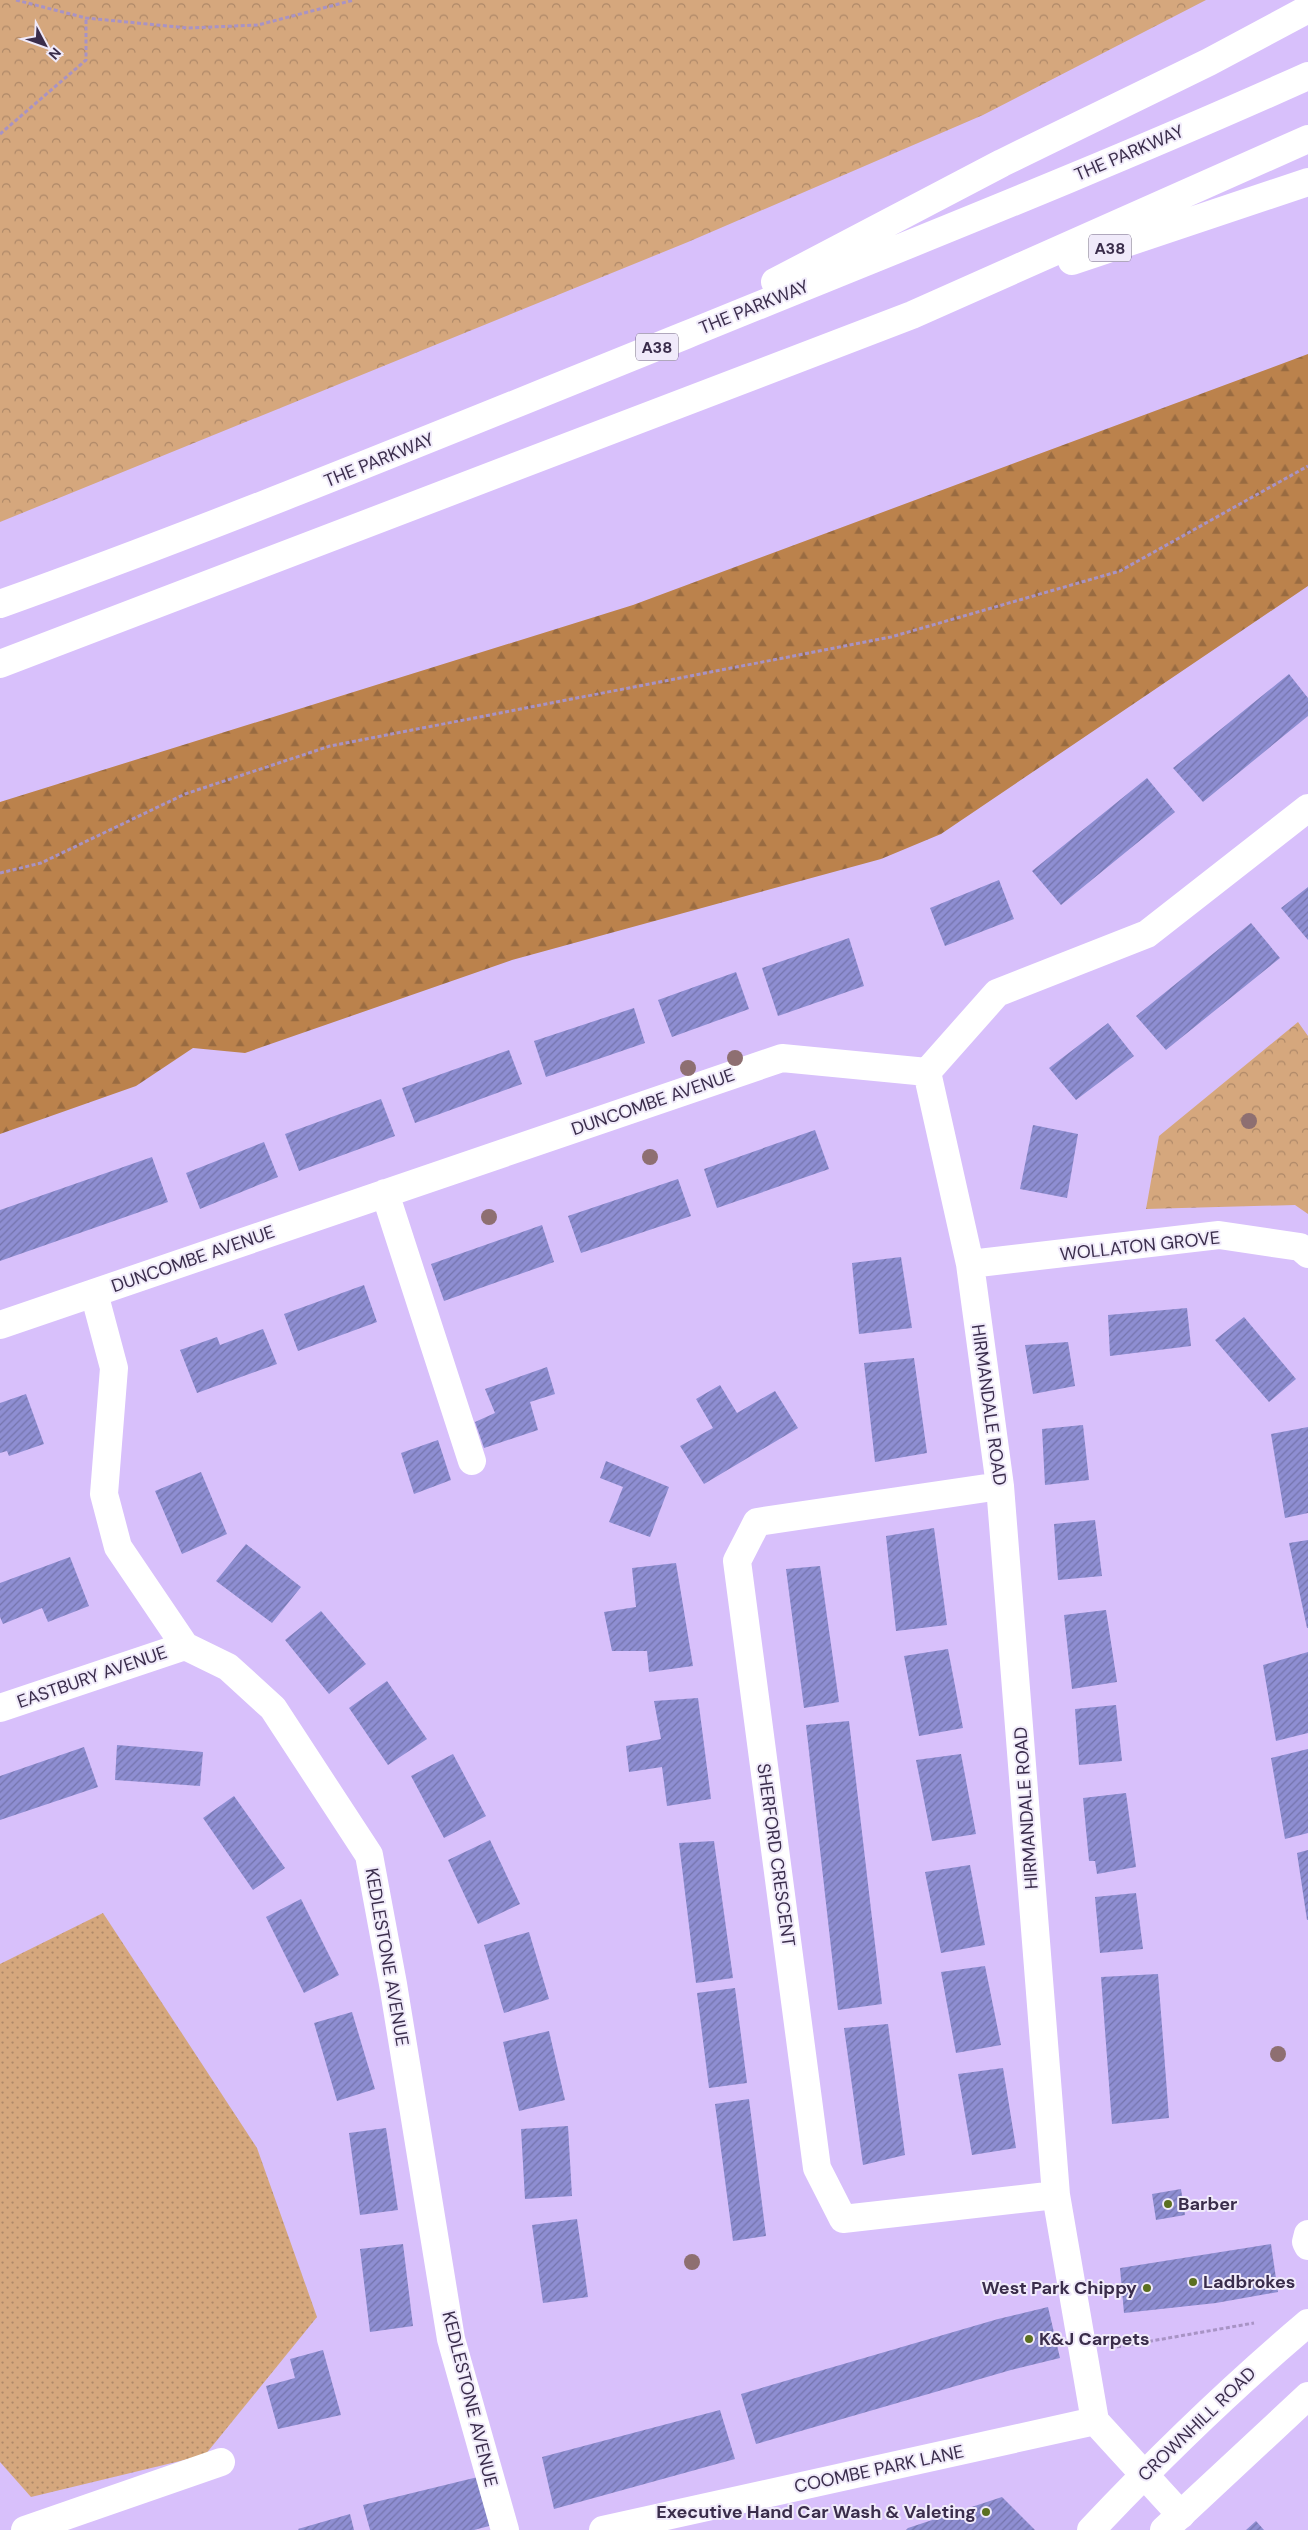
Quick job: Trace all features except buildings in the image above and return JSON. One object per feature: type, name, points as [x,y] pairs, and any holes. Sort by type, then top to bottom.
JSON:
[{"type":"main road","name":"A38","points":[[634,356],[1002,163],[1210,62],[1308,9]]},
{"type":"main road","name":"THE PARKWAY","points":[[0,604],[129,558],[634,356],[1012,203],[1308,76]]},
{"type":"main road","name":"A38","points":[[912,315],[1308,139]]},
{"type":"main road","name":"A38","points":[[0,664],[912,315],[1308,182]]},
{"type":"main road","points":[[927,1072],[997,993],[1147,934],[1308,808]]},
{"type":"main road","name":"DUNCOMBE AVENUE","points":[[0,1325],[782,1058],[927,1072]]},
{"type":"main road","name":"HIRMANDALE ROAD","points":[[927,1072],[970,1264],[1000,1486],[1056,2195],[1095,2421]]},
{"type":"main road","points":[[385,1193],[472,1461]]},
{"type":"main road","name":"WOLLATON GROVE","points":[[970,1264],[1219,1235],[1300,1247],[1308,1254]]},
{"type":"main road","name":"KEDLESTONE AVENUE","points":[[94,1293],[114,1368],[104,1494],[118,1548],[185,1646],[228,1667],[273,1708],[369,1855],[394,1984],[451,2339],[504,2530]]},
{"type":"main road","name":"SHERFORD CRESCENT","points":[[1000,1486],[757,1522],[737,1561],[817,2168],[843,2219],[1056,2195]]},
{"type":"main road","name":"EASTBURY AVENUE","points":[[0,1708],[185,1646]]},
{"type":"main road","points":[[1308,2234],[1306,2242],[1308,2246]]},
{"type":"main road","name":"CROWNHILL ROAD","points":[[1091,2530],[1143,2475],[1242,2379],[1308,2323]]},
{"type":"main road","points":[[1095,2421],[1143,2475],[1172,2522],[1308,2396]]},
{"type":"main road","name":"COOMBE PARK LANE","points":[[603,2530],[1095,2421]]},
{"type":"main road","points":[[25,2530],[221,2462]]},
{"type":"path","points":[[16,0],[86,18],[188,28],[258,25],[354,0]]},
{"type":"path","points":[[0,134],[86,60],[86,18]]},
{"type":"path","points":[[0,873],[42,862],[185,794],[330,746],[891,637],[1120,571],[1308,466]]},
{"type":"path","points":[[1083,2352],[1271,2320],[1287,2341]]},
{"type":"green space","points":[[0,0],[1206,0],[983,115],[688,242],[0,522]]},
{"type":"green space","points":[[1308,354],[1308,586],[941,834],[881,859],[512,960],[245,1053],[193,1048],[136,1086],[0,1134],[0,802],[633,605]]},
{"type":"green space","points":[[1298,1022],[1308,1036],[1308,1214],[1295,1205],[1146,1209],[1159,1136]]},
{"type":"green space","points":[[103,1913],[257,2148],[317,2317],[205,2455],[31,2497],[0,2462],[0,1964]]},
{"type":"place","name":"Barber","points":[[1168,2204]]},
{"type":"place","name":"Ladbrokes","points":[[1193,2282]]},
{"type":"place","name":"West Park Chippy","points":[[1147,2288]]},
{"type":"place","name":"K&J Carpets","points":[[1029,2339]]},
{"type":"place","name":"Executive Hand Car Wash & Valeting","points":[[986,2512]]}]
